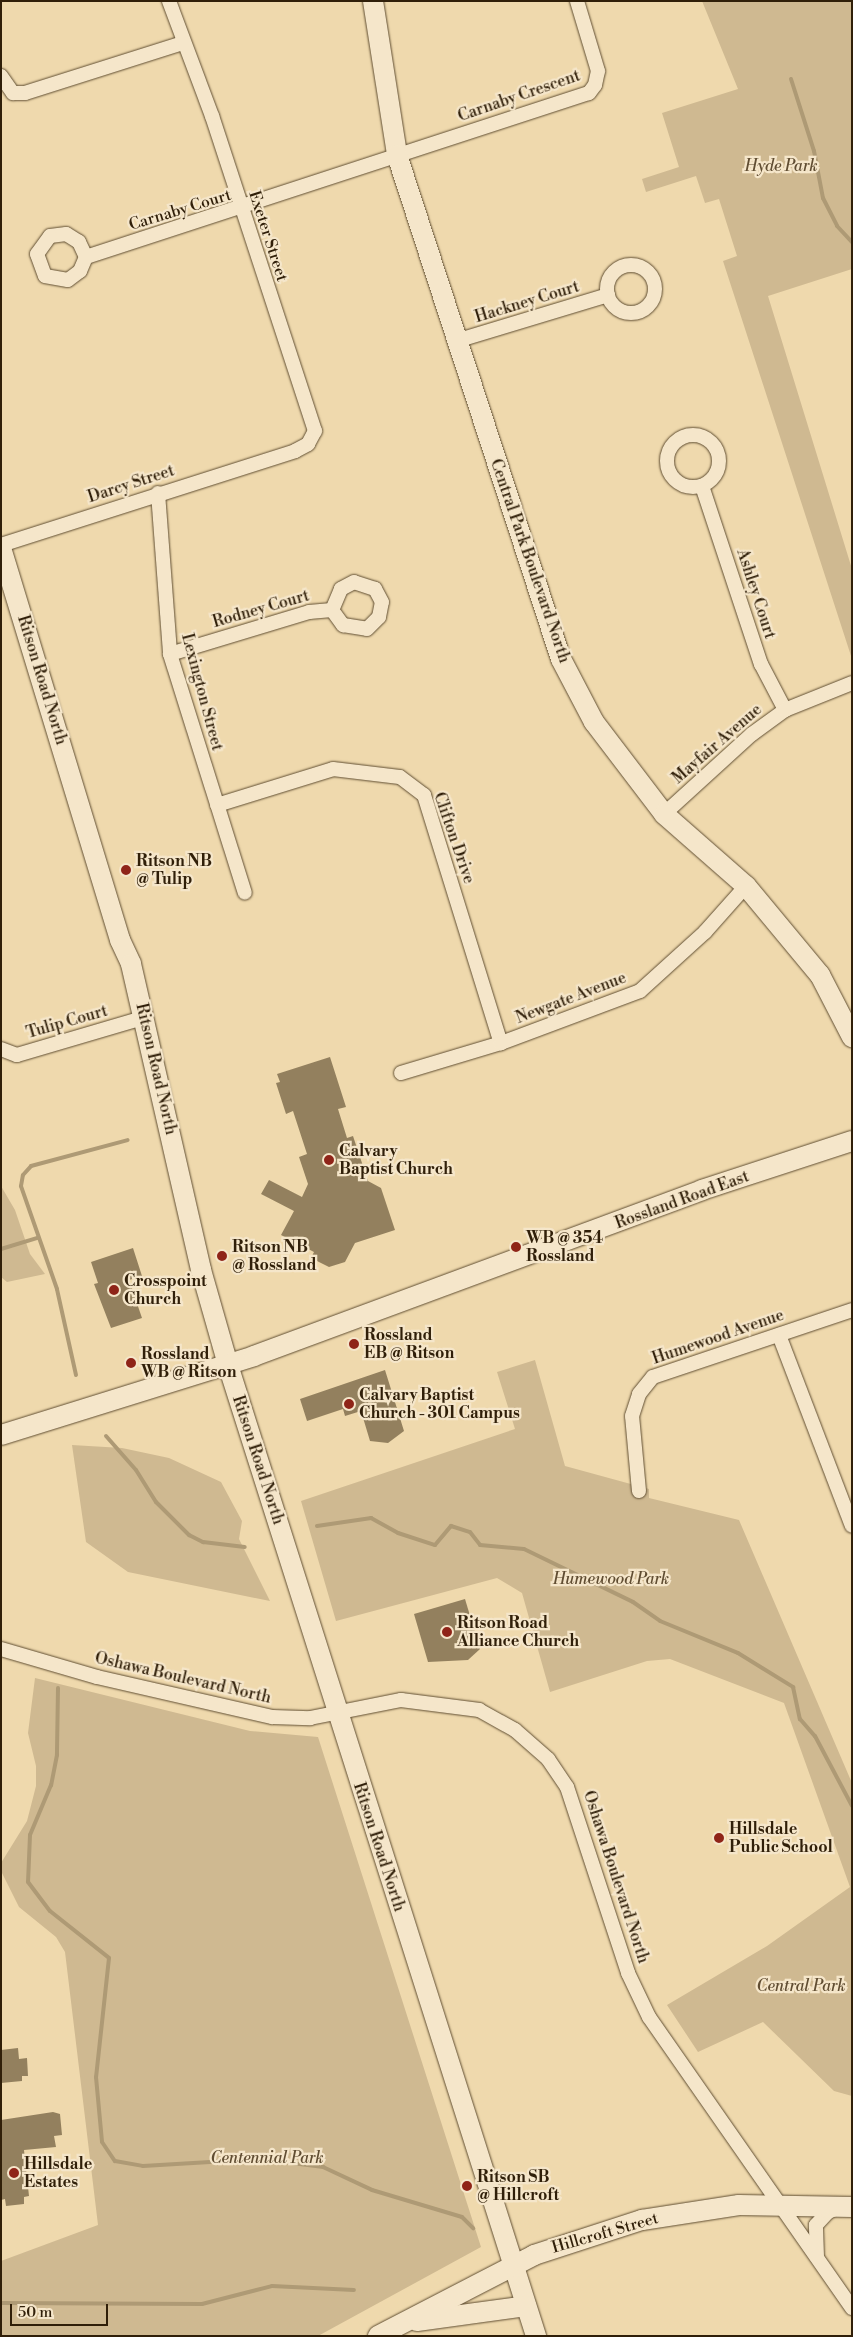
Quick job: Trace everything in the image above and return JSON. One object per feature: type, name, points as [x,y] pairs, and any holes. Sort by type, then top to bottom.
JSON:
[{"type":"main road","name":"Central Park Boulevard North","points":[[373,1],[397,154],[456,342],[561,659],[594,722],[664,814],[746,886],[820,976],[852,1036]]},
{"type":"main road","name":"Ritson Road North","points":[[1,547],[120,940],[131,964],[201,1270],[228,1365],[336,1712],[536,2336]]},
{"type":"main road","name":"Rossland Road East","points":[[1,1435],[228,1365],[450,1287],[702,1190],[852,1141]]},
{"type":"main road","name":"Hillcroft Street","points":[[386,2332],[513,2265],[547,2250],[642,2220],[708,2208],[777,2204],[847,2206]]},
{"type":"main road","points":[[386,2332],[526,2306]]},
{"type":"street","name":"Exeter Street","points":[[169,1],[183,43],[212,116],[315,431],[308,444],[272,456]]},
{"type":"street","name":"Carnaby Crescent","points":[[397,154],[589,93],[595,85],[598,71],[577,1]]},
{"type":"street","points":[[1,76],[13,93],[25,93],[183,43]]},
{"type":"street","name":"Carnaby Court","points":[[86,258],[241,209],[397,154]]},
{"type":"street","name":"Hackney Court","points":[[456,342],[608,295]]},
{"type":"street","name":"Darcy Street","points":[[1,547],[272,456]]},
{"type":"street","name":"Ashley Court","points":[[702,486],[761,664],[786,710]]},
{"type":"street","name":"Lexington Street","points":[[158,494],[170,654],[245,893]]},
{"type":"street","name":"Rodney Court","points":[[170,654],[309,612],[332,610]]},
{"type":"street","name":"Mayfair Avenue","points":[[664,814],[752,734],[786,710],[852,683]]},
{"type":"street","name":"Clifton Drive","points":[[217,805],[332,769],[400,778],[424,796],[501,1043]]},
{"type":"street","name":"Newgate Avenue","points":[[401,1073],[501,1043],[640,991],[705,932],[746,886]]},
{"type":"street","name":"Tulip Court","points":[[1,1049],[17,1055],[143,1018]]},
{"type":"street","name":"Humewood Avenue","points":[[639,1491],[632,1416],[639,1394],[653,1377],[852,1310]]},
{"type":"street","points":[[779,1335],[852,1526]]},
{"type":"street","name":"Oshawa Boulevard North","points":[[1,1649],[230,1710],[291,1719],[401,1700],[479,1710],[515,1730],[548,1759],[567,1787],[628,1973],[649,2017],[777,2204],[852,2308]]},
{"type":"street","points":[[817,2258],[816,2225],[828,2212],[847,2206]]},
{"type":"green space","name":"Hyde Park","points":[[702,1],[852,1],[852,269],[768,296],[852,569],[852,659],[723,261],[737,256],[719,199],[705,203],[696,176],[646,192],[642,179],[679,167],[662,113],[738,89]]},
{"type":"green space","points":[[1,1186],[15,1210],[30,1254],[45,1274],[7,1282],[1,1277]]},
{"type":"green space","name":"Humewood Park","points":[[535,1360],[565,1466],[649,1489],[649,1498],[739,1520],[852,1783],[852,2096],[834,2091],[763,2022],[698,2052],[667,2005],[767,1946],[850,1887],[784,1703],[670,1659],[647,1661],[550,1692],[522,1593],[497,1578],[336,1621],[301,1501],[515,1429],[497,1372]]},
{"type":"green space","points":[[72,1445],[122,1448],[169,1458],[221,1482],[242,1521],[239,1539],[270,1601],[128,1572],[86,1542]]},
{"type":"green space","name":"Centennial Park","points":[[35,1678],[250,1731],[318,1737],[481,2247],[318,2336],[1,2336],[1,2261],[98,2225],[65,1952],[56,1937],[19,1907],[1,1871],[1,1863],[27,1821],[36,1786],[36,1766],[28,1733]]},
{"type":"building","name":"Calvary Baptist Church","points":[[330,1057],[346,1107],[338,1109],[347,1138],[353,1136],[368,1181],[381,1188],[395,1230],[355,1243],[345,1262],[329,1267],[311,1258],[314,1252],[281,1235],[294,1211],[261,1194],[269,1180],[302,1197],[308,1184],[299,1157],[307,1154],[293,1111],[286,1114],[276,1083],[280,1082],[277,1074]]},
{"type":"building","name":"Crosspoint Church","points":[[133,1248],[142,1276],[129,1280],[142,1318],[111,1328],[94,1284],[98,1283],[91,1262]]},
{"type":"building","name":"Calvary Baptist Church - 301 Campus","points":[[385,1370],[404,1431],[388,1443],[370,1441],[361,1411],[345,1416],[343,1409],[307,1421],[300,1399]]},
{"type":"building","name":"Ritson Road Alliance Church","points":[[465,1599],[480,1649],[468,1660],[428,1662],[414,1614]]},
{"type":"building","points":[[18,2048],[19,2059],[27,2058],[28,2076],[22,2076],[22,2081],[1,2083],[1,2050]]},
{"type":"building","name":"Hillsdale Estates","points":[[53,2112],[60,2114],[62,2135],[54,2136],[56,2147],[24,2150],[29,2196],[24,2197],[24,2204],[6,2206],[5,2199],[1,2200],[1,2120]]},
{"type":"waterway","points":[[791,79],[814,151],[823,198],[837,226],[852,242]]},
{"type":"waterway","points":[[76,1375],[57,1289],[21,1186],[23,1175],[31,1166],[128,1140]]},
{"type":"waterway","points":[[1,1249],[38,1238]]},
{"type":"waterway","points":[[106,1436],[136,1470],[156,1502],[189,1535],[203,1542],[245,1547]]},
{"type":"waterway","points":[[317,1526],[371,1518],[398,1533],[435,1545],[451,1526],[470,1532],[480,1545],[524,1549],[633,1602],[660,1621],[738,1653],[793,1687],[800,1719],[815,1736],[852,1806]]},
{"type":"waterway","points":[[58,1688],[57,1755],[51,1785],[30,1835],[28,1882],[50,1911],[109,1958],[96,2077],[102,2142],[115,2161],[143,2166],[260,2159],[323,2167],[372,2190],[462,2217],[473,2228]]},
{"type":"waterway","points":[[1,2303],[202,2304],[272,2286],[354,2290]]},
{"type":"place","name":"Ritson NB @ Tulip","points":[[126,870]]},
{"type":"place","name":"Calvary Baptist Church","points":[[329,1160]]},
{"type":"place","name":"WB @ 354 Rossland","points":[[516,1247]]},
{"type":"place","name":"Ritson NB @ Rossland","points":[[222,1256]]},
{"type":"place","name":"Crosspoint Church","points":[[114,1290]]},
{"type":"place","name":"Rossland EB @ Ritson","points":[[354,1344]]},
{"type":"place","name":"Rossland WB @ Ritson","points":[[131,1363]]},
{"type":"place","name":"Calvary Baptist Church - 301 Campus","points":[[349,1404]]},
{"type":"place","name":"Ritson Road Alliance Church","points":[[447,1632]]},
{"type":"place","name":"Hillsdale Public School","points":[[719,1838]]},
{"type":"place","name":"Hillsdale Estates","points":[[14,2173]]},
{"type":"place","name":"Ritson SB @ Hillcroft","points":[[467,2186]]},
{"type":"park label","name":"Central Park","points":[[801,1986]]}]
